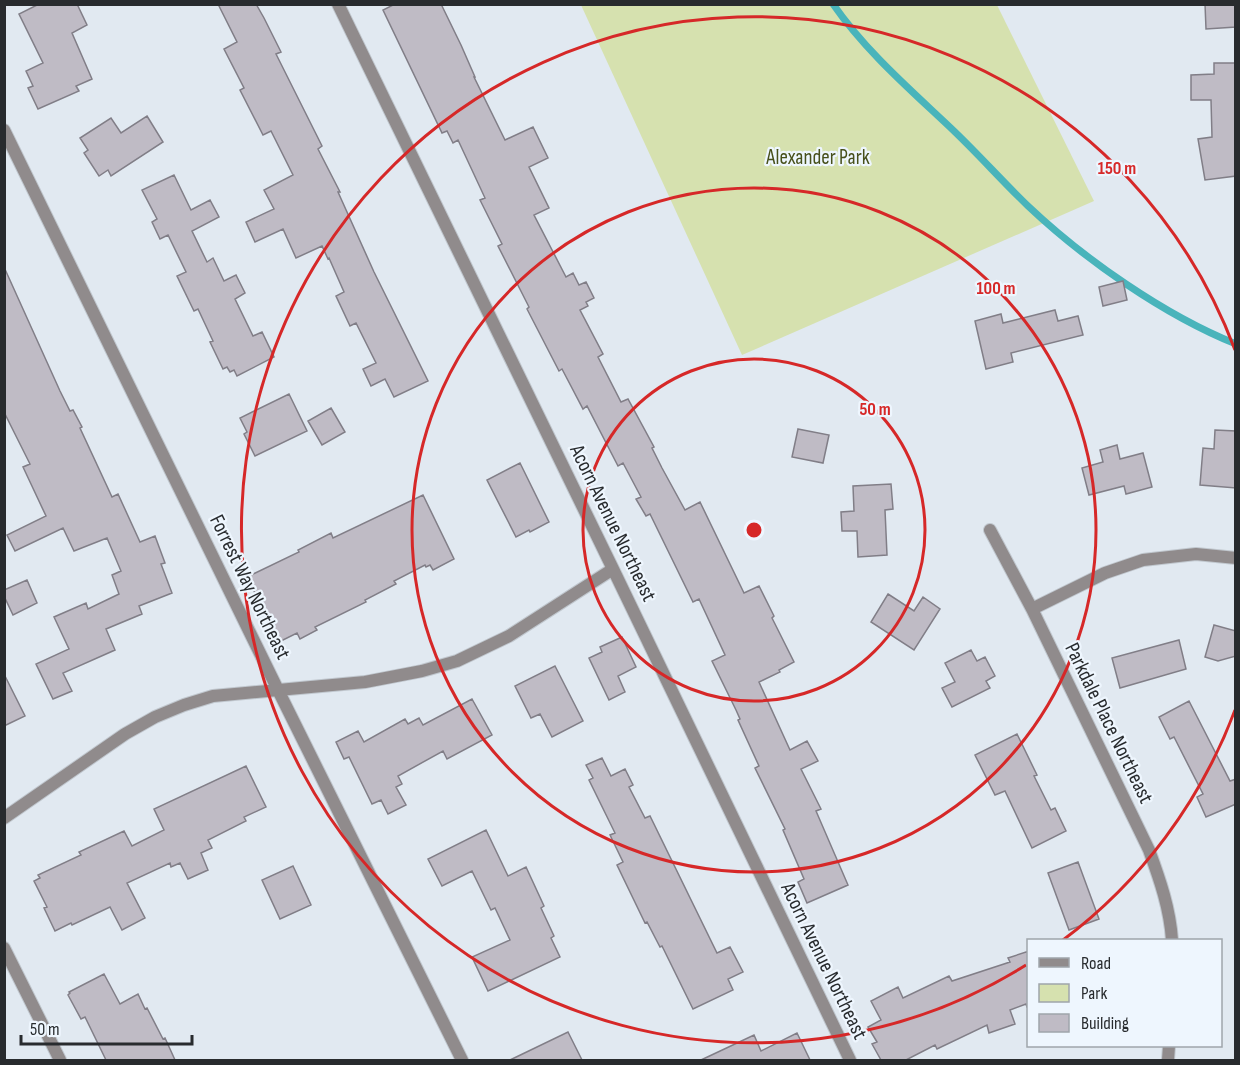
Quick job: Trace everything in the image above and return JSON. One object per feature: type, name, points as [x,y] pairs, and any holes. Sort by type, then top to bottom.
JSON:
[{"type":"street","name":"Acorn Avenue Northeast","points":[[338,4],[850,1060]]},
{"type":"street","name":"Forrest Way Northeast","points":[[4,130],[462,1060]]},
{"type":"street","name":"Parkdale Place Northeast","points":[[990,530],[1032,609],[1149,850],[1164,891],[1172,928],[1172,939]]},
{"type":"street","points":[[1032,609],[1105,573],[1143,560],[1196,554],[1236,558]]},
{"type":"street","points":[[4,818],[125,734],[183,705],[213,696],[365,682],[422,671],[457,661],[509,636],[613,569]]},
{"type":"street","points":[[4,948],[60,1060]]},
{"type":"green space","name":"Alexander Park","points":[[581,5],[997,5],[1094,201],[742,355]]},
{"type":"building","points":[[39,4],[77,4],[87,25],[72,33],[92,79],[76,86],[79,91],[38,109],[28,88],[33,86],[26,71],[43,63],[19,14]]},
{"type":"building","points":[[218,4],[256,4],[264,18],[281,52],[276,54],[322,146],[318,149],[340,192],[338,192],[374,272],[428,381],[394,397],[385,379],[371,386],[363,369],[376,363],[356,323],[350,326],[336,296],[344,292],[322,246],[296,258],[283,229],[255,242],[246,222],[274,209],[264,190],[293,175],[271,131],[263,135],[240,90],[244,88],[224,49],[237,42]]},
{"type":"building","points":[[395,4],[441,4],[505,140],[533,127],[548,158],[529,167],[549,208],[534,215],[566,277],[573,273],[579,285],[586,282],[594,298],[586,302],[588,306],[580,310],[603,354],[598,357],[621,402],[628,399],[685,510],[700,502],[744,593],[759,586],[794,662],[759,682],[790,750],[807,741],[818,761],[801,769],[821,809],[816,811],[848,885],[807,903],[798,882],[804,879],[783,830],[785,829],[755,768],[759,766],[738,720],[740,719],[736,710],[712,661],[725,655],[699,599],[693,602],[650,514],[646,516],[636,499],[641,497],[623,463],[618,466],[587,406],[583,409],[562,369],[559,371],[527,309],[529,307],[498,246],[502,244],[480,200],[485,198],[458,140],[453,143],[447,131],[442,133],[383,10]]},
{"type":"building","points":[[1205,4],[1236,4],[1236,27],[1206,29]]},
{"type":"building","points":[[1214,63],[1236,63],[1236,176],[1205,180],[1198,139],[1212,137],[1211,100],[1191,100],[1191,75],[1214,74]]},
{"type":"building","points":[[147,116],[163,142],[111,176],[108,170],[99,176],[84,153],[88,150],[80,138],[111,118],[121,133]]},
{"type":"building","points":[[174,175],[191,210],[210,200],[219,217],[192,231],[207,262],[213,258],[224,281],[236,275],[245,293],[235,299],[253,336],[262,332],[274,357],[237,376],[234,370],[230,372],[227,367],[223,369],[198,309],[194,311],[177,276],[186,272],[168,235],[160,239],[152,222],[157,219],[142,190]]},
{"type":"building","points":[[4,267],[60,391],[70,411],[73,410],[82,427],[80,428],[112,497],[118,494],[140,542],[155,536],[165,563],[161,564],[172,593],[139,606],[142,614],[106,629],[115,650],[63,673],[72,691],[53,699],[36,664],[69,649],[54,617],[86,603],[88,609],[119,594],[112,575],[121,571],[107,538],[74,551],[63,528],[15,551],[7,535],[46,516],[23,467],[30,464],[4,412]]},
{"type":"building","points":[[1123,281],[1127,300],[1103,306],[1099,287]]},
{"type":"building","points":[[1055,310],[1058,321],[1078,316],[1083,335],[1011,353],[1013,362],[986,369],[975,321],[1001,314],[1003,323]]},
{"type":"building","points":[[289,394],[307,431],[255,456],[244,434],[247,432],[240,418]]},
{"type":"building","points":[[331,408],[345,432],[322,445],[308,421]]},
{"type":"building","points":[[798,429],[829,435],[823,463],[792,457]]},
{"type":"building","points":[[1215,430],[1236,431],[1236,488],[1200,485],[1203,448],[1214,449]]},
{"type":"building","points":[[1117,445],[1120,459],[1143,453],[1152,487],[1126,494],[1124,486],[1089,495],[1082,468],[1103,462],[1100,450]]},
{"type":"building","points":[[520,463],[549,522],[516,537],[487,480]]},
{"type":"building","points":[[891,484],[893,509],[885,510],[887,555],[858,557],[857,531],[842,531],[841,512],[854,511],[853,486]]},
{"type":"building","points":[[423,495],[454,559],[433,570],[430,565],[426,567],[425,565],[394,581],[396,584],[365,600],[366,602],[315,627],[317,630],[300,639],[297,633],[279,642],[247,577],[299,552],[298,550],[331,533],[333,538]]},
{"type":"building","points":[[27,580],[37,603],[13,615],[4,596],[4,590]]},
{"type":"building","points":[[888,594],[914,611],[923,597],[940,609],[914,650],[871,622]]},
{"type":"building","points":[[1214,625],[1236,631],[1236,656],[1218,661],[1205,657]]},
{"type":"building","points":[[622,637],[636,667],[618,676],[625,692],[609,700],[589,658],[602,652],[600,647]]},
{"type":"building","points":[[1179,640],[1186,669],[1120,688],[1112,658]]},
{"type":"building","points":[[971,650],[977,661],[985,657],[995,676],[986,681],[990,688],[952,707],[942,688],[955,682],[945,663]]},
{"type":"building","points":[[555,666],[583,721],[552,737],[540,714],[531,718],[515,686]]},
{"type":"building","points":[[4,674],[25,716],[4,726]]},
{"type":"building","points":[[472,699],[492,735],[447,759],[443,751],[398,776],[402,784],[396,787],[406,805],[388,814],[381,800],[372,804],[349,757],[344,759],[336,742],[358,731],[364,742],[405,719],[408,724],[419,718],[423,725]]},
{"type":"building","points":[[1189,701],[1230,781],[1236,779],[1236,804],[1206,817],[1197,797],[1203,794],[1174,737],[1170,739],[1159,717]]},
{"type":"building","points":[[1017,734],[1051,810],[1055,808],[1066,831],[1032,848],[1005,791],[995,795],[975,755]]},
{"type":"building","points":[[602,758],[611,776],[625,769],[633,785],[629,787],[645,818],[650,816],[717,953],[730,947],[743,972],[728,979],[733,990],[693,1009],[662,946],[660,947],[647,922],[645,923],[617,865],[623,862],[610,835],[615,833],[589,780],[593,778],[586,765]]},
{"type":"building","points":[[246,766],[266,807],[244,817],[246,821],[208,840],[212,848],[201,853],[208,870],[188,879],[180,863],[171,867],[170,863],[127,883],[145,918],[122,930],[110,907],[55,931],[44,908],[47,907],[34,881],[40,878],[38,875],[81,855],[79,852],[124,831],[132,846],[164,830],[154,809]]},
{"type":"building","points":[[486,830],[508,876],[526,867],[544,906],[541,908],[554,936],[551,938],[560,957],[488,991],[472,957],[510,940],[495,908],[491,910],[472,871],[442,886],[428,859]]},
{"type":"building","points":[[1078,862],[1099,919],[1069,930],[1048,873]]},
{"type":"building","points":[[293,866],[311,905],[280,919],[262,880]]},
{"type":"building","points":[[1027,952],[1027,1007],[1026,1004],[1010,1010],[1015,1024],[989,1033],[987,1025],[937,1049],[935,1045],[906,1060],[881,1060],[872,1044],[877,1042],[868,1027],[881,1020],[871,1001],[898,987],[903,998],[949,976],[952,981],[1010,962],[1008,958]]},
{"type":"building","points":[[104,974],[120,1004],[138,994],[163,1039],[165,1038],[175,1060],[106,1060],[85,1017],[81,1019],[68,995],[69,992]]},
{"type":"building","points":[[568,1032],[582,1060],[510,1060]]},
{"type":"building","points":[[797,1033],[810,1060],[701,1060],[754,1035],[761,1051]]},
{"type":"waterway","points":[[833,4],[860,39],[891,71],[1050,226],[1099,265],[1153,302],[1236,344]]}]
